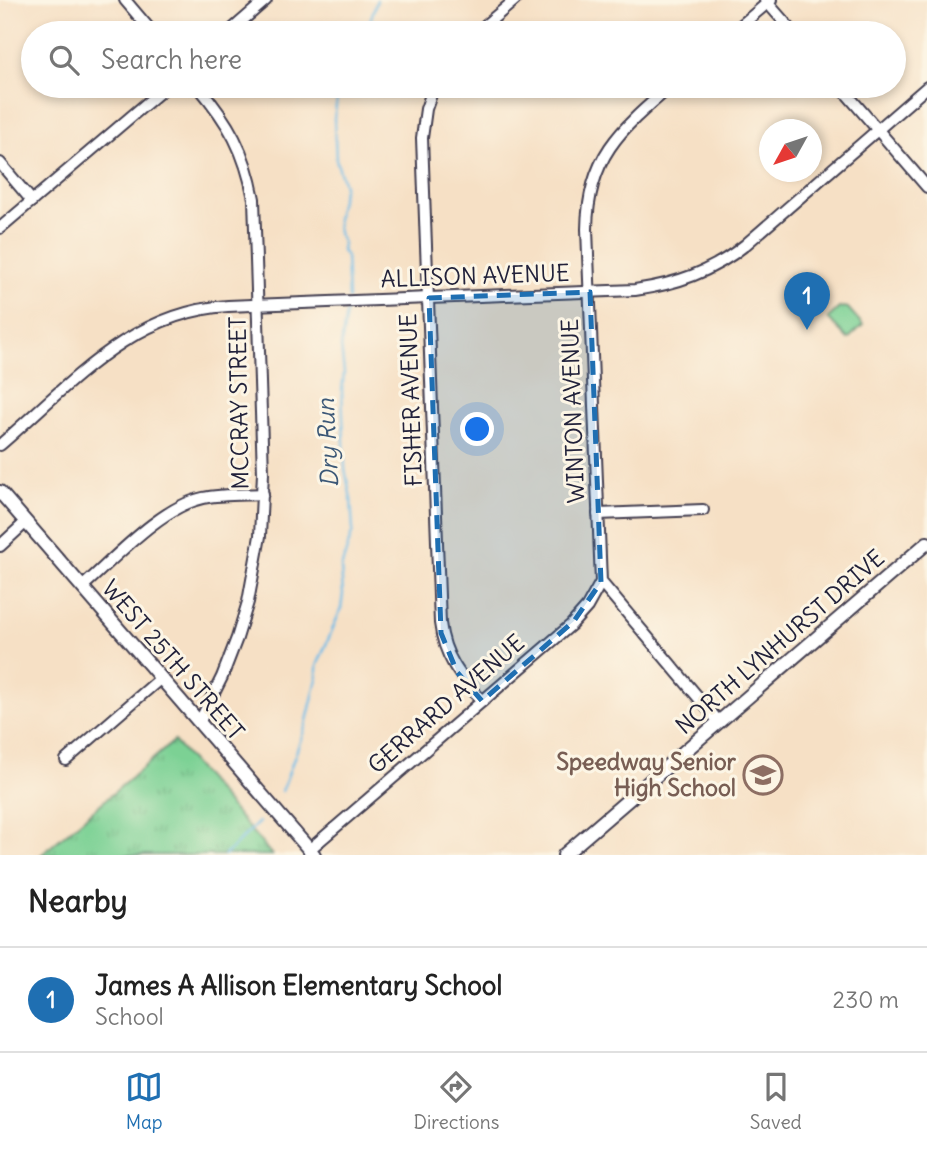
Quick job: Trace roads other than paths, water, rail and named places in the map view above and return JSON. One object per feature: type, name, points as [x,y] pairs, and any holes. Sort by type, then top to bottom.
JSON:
[{"type":"main road","name":"WEST 25TH STREET","points":[[0,492],[311,852]]},
{"type":"main road","name":"NORTH LYNHURST DRIVE","points":[[564,855],[927,543]]},
{"type":"street","points":[[125,0],[143,21]]},
{"type":"street","points":[[242,21],[266,0]]},
{"type":"street","points":[[490,21],[514,0]]},
{"type":"street","points":[[746,21],[768,1],[784,21]]},
{"type":"street","name":"ALLISON AVENUE","points":[[0,445],[111,349],[142,329],[168,317],[195,310],[258,305],[590,292],[659,287],[682,280],[713,267],[745,245],[927,87]]},
{"type":"street","points":[[0,228],[153,98]]},
{"type":"street","name":"MCCRAY STREET","points":[[199,723],[226,668],[248,602],[258,551],[263,494],[255,213],[248,171],[230,128],[207,98]]},
{"type":"street","name":"FISHER AVENUE","points":[[430,98],[422,138],[441,633],[457,672],[482,701]]},
{"type":"street","name":"WINTON AVENUE","points":[[600,582],[587,214],[597,171],[611,145],[626,125],[657,98]]},
{"type":"street","points":[[850,98],[927,187]]},
{"type":"street","points":[[0,163],[32,201]]},
{"type":"street","points":[[82,587],[159,520],[179,507],[211,496],[263,494]]},
{"type":"street","points":[[598,514],[703,510]]},
{"type":"street","points":[[0,546],[26,522]]},
{"type":"street","points":[[600,582],[719,722]]},
{"type":"street","name":"GERRARD AVENUE","points":[[311,852],[574,621],[587,607],[600,582]]},
{"type":"street","points":[[66,760],[161,678]]},
{"type":"waterway","name":"Dry Run","points":[[370,21],[377,0]]},
{"type":"waterway","name":"Dry Run","points":[[337,98],[334,119],[336,159],[344,185],[337,218],[338,233],[343,243],[342,251],[346,256],[348,299]]},
{"type":"waterway","name":"Dry Run","points":[[282,791],[306,725],[317,679],[317,666],[341,609],[341,568],[353,530],[345,469],[342,390],[344,373],[341,347],[347,306]]},
{"type":"waterway","name":"Dry Run","points":[[225,855],[259,822]]},
{"type":"place","name":"James A Allison Elementary School","points":[[807,330]]},
{"type":"place","name":"Speedway Senior High School","points":[[763,775]]}]
